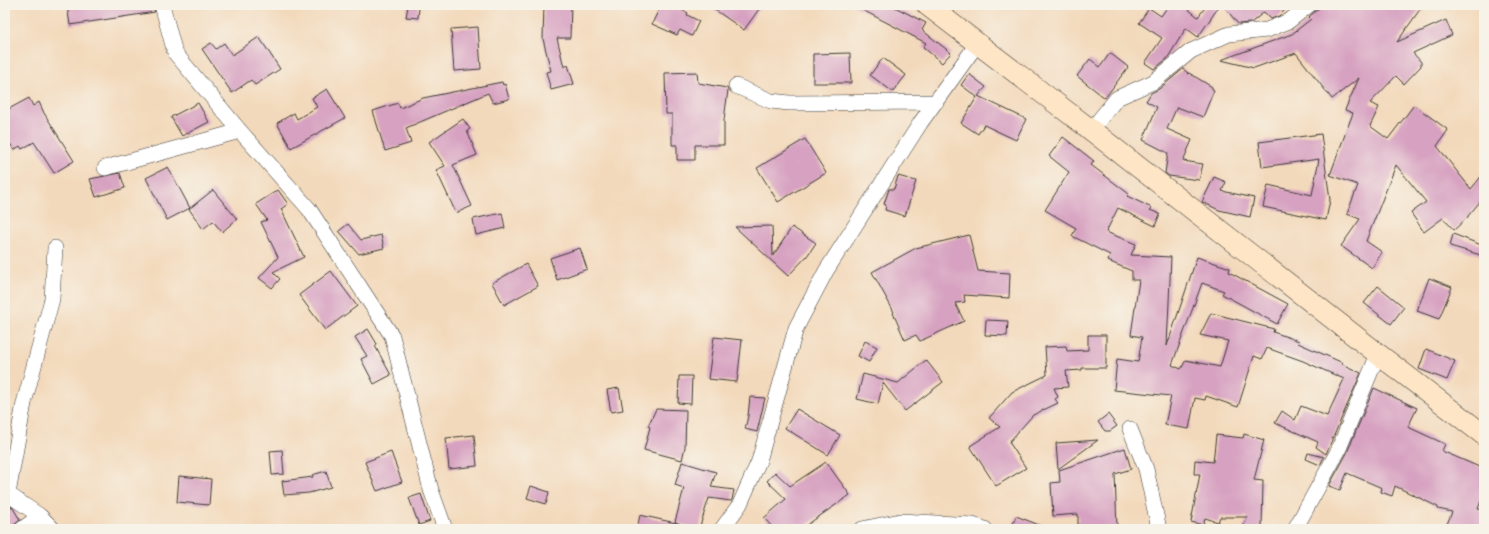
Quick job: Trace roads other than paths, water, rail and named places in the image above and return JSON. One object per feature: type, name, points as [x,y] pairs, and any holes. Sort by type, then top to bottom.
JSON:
[{"type":"main road","points":[[927,5],[1091,130],[1484,435]]},
{"type":"street","points":[[162,5],[175,53],[240,131],[309,209],[392,336],[431,490],[445,529]]},
{"type":"street","points":[[1091,130],[1117,98],[1153,82],[1191,51],[1228,34],[1267,30],[1289,21],[1310,5]]},
{"type":"street","points":[[722,529],[740,504],[759,461],[796,328],[826,271],[908,142],[977,44]]},
{"type":"street","points":[[736,86],[771,101],[789,103],[936,102]]},
{"type":"street","points":[[105,168],[240,131]]},
{"type":"street","points":[[53,529],[40,516],[7,493],[24,404],[52,299],[55,248]]},
{"type":"street","points":[[1295,529],[1338,451],[1378,354]]},
{"type":"street","points":[[1130,429],[1146,469],[1159,529]]},
{"type":"street","points":[[22,529],[40,516]]},
{"type":"street","points":[[862,529],[900,521],[973,524],[984,529]]}]
